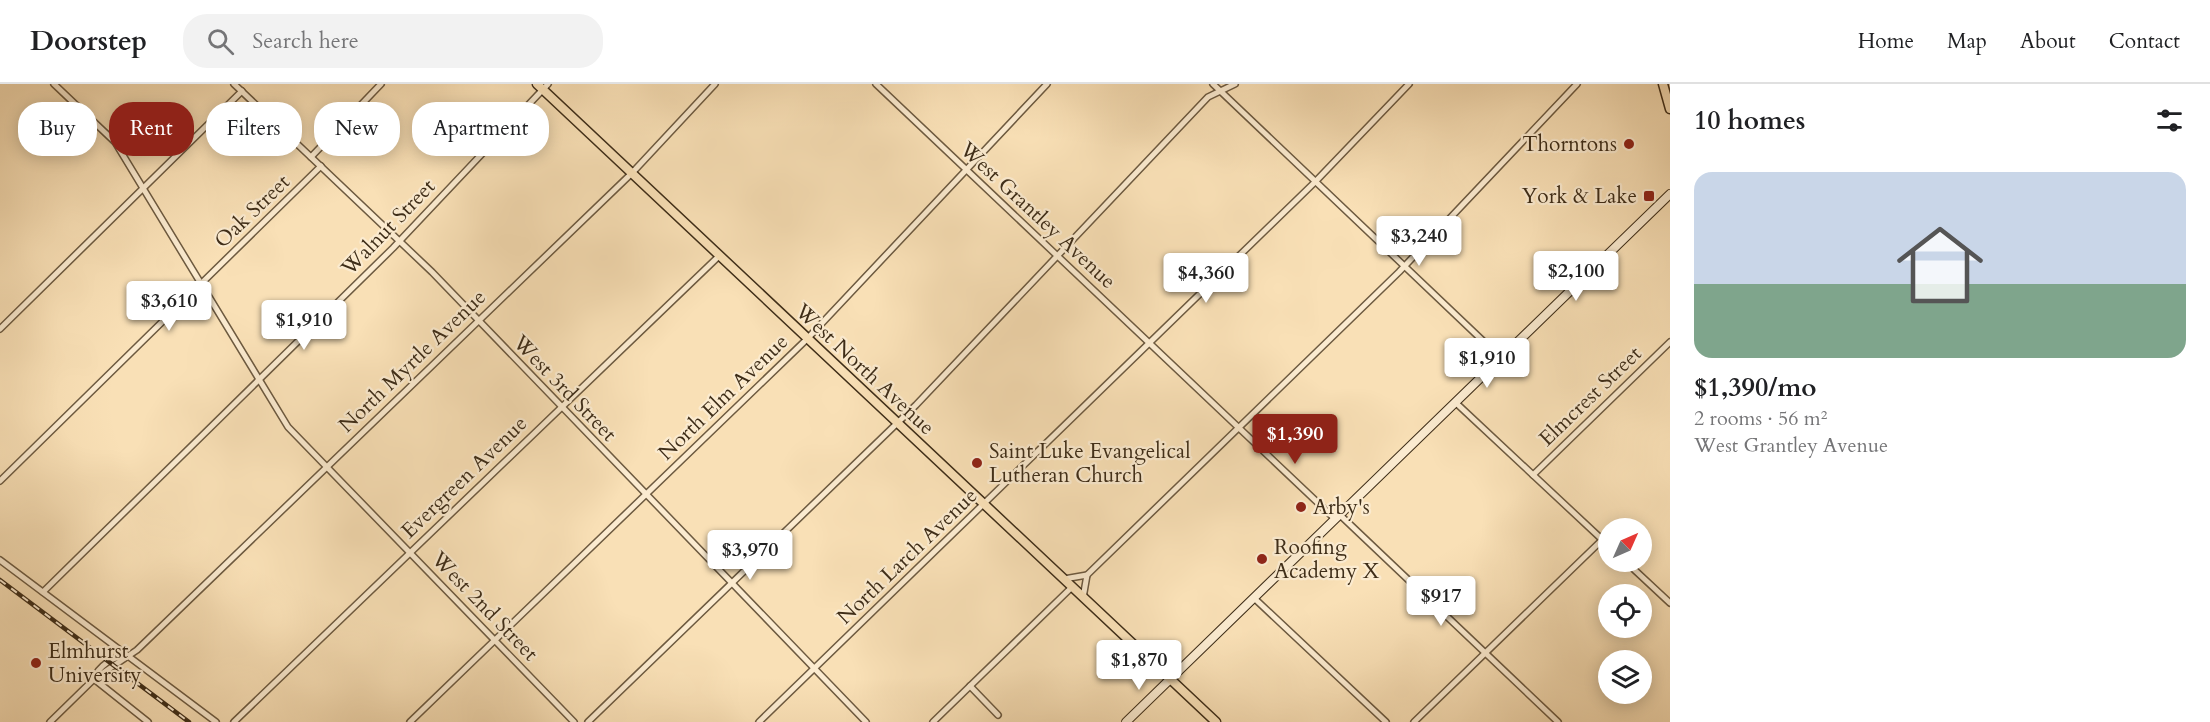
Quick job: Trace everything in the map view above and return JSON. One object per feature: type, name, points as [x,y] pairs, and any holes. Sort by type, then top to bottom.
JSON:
[{"type":"main road","points":[[1663,84],[1670,109]]},
{"type":"main road","name":"West North Avenue","points":[[543,86],[719,256],[1216,722]]},
{"type":"main road","points":[[1125,722],[1670,194]]},
{"type":"street","name":"West 2nd Street","points":[[54,84],[115,142],[288,427],[574,722]]},
{"type":"street","name":"West 3rd Street","points":[[234,84],[399,240],[866,722]]},
{"type":"street","points":[[311,157],[381,84]]},
{"type":"street","name":"North Myrtle Avenue","points":[[50,722],[94,679],[127,655],[138,650],[632,173],[715,84]]},
{"type":"street","name":"West Grantley Avenue","points":[[876,84],[1239,428],[1558,722]]},
{"type":"street","name":"North Elm Avenue","points":[[410,722],[807,339],[1047,84]]},
{"type":"street","points":[[1213,84],[1501,358]]},
{"type":"street","points":[[588,722],[916,405],[1208,97],[1235,84]]},
{"type":"street","name":"North Larch Avenue","points":[[759,722],[1316,182],[1409,84]]},
{"type":"street","points":[[1064,579],[1087,575],[1404,266],[1577,84]]},
{"type":"street","name":"Walnut Street","points":[[43,592],[399,240],[543,86]]},
{"type":"street","points":[[0,329],[242,91]]},
{"type":"street","name":"Oak Street","points":[[0,481],[321,166]]},
{"type":"street","name":"Evergreen Avenue","points":[[234,722],[719,256]]},
{"type":"street","name":"Elmcrest Street","points":[[1533,475],[1670,342]]},
{"type":"street","points":[[1455,402],[1598,536]]},
{"type":"street","points":[[1414,722],[1598,544]]},
{"type":"street","points":[[0,560],[216,722]]},
{"type":"street","points":[[1637,572],[1670,603]]},
{"type":"street","points":[[1083,598],[1087,575]]},
{"type":"street","points":[[933,722],[1072,587]]},
{"type":"street","points":[[1254,598],[1386,722]]},
{"type":"street","points":[[94,679],[148,722]]},
{"type":"street","points":[[970,686],[999,715]]},
{"type":"railway","points":[[0,580],[189,722]]},
{"type":"place","name":"Thorntons","points":[[1629,144]]},
{"type":"place","name":"York & Lake","points":[[1649,196]]},
{"type":"place","name":"Saint Luke Evangelical Lutheran Church","points":[[977,463]]},
{"type":"place","name":"Arby's","points":[[1301,507]]},
{"type":"place","name":"Roofing Academy X","points":[[1262,559]]},
{"type":"place","name":"Elmhurst University","points":[[36,663]]}]
